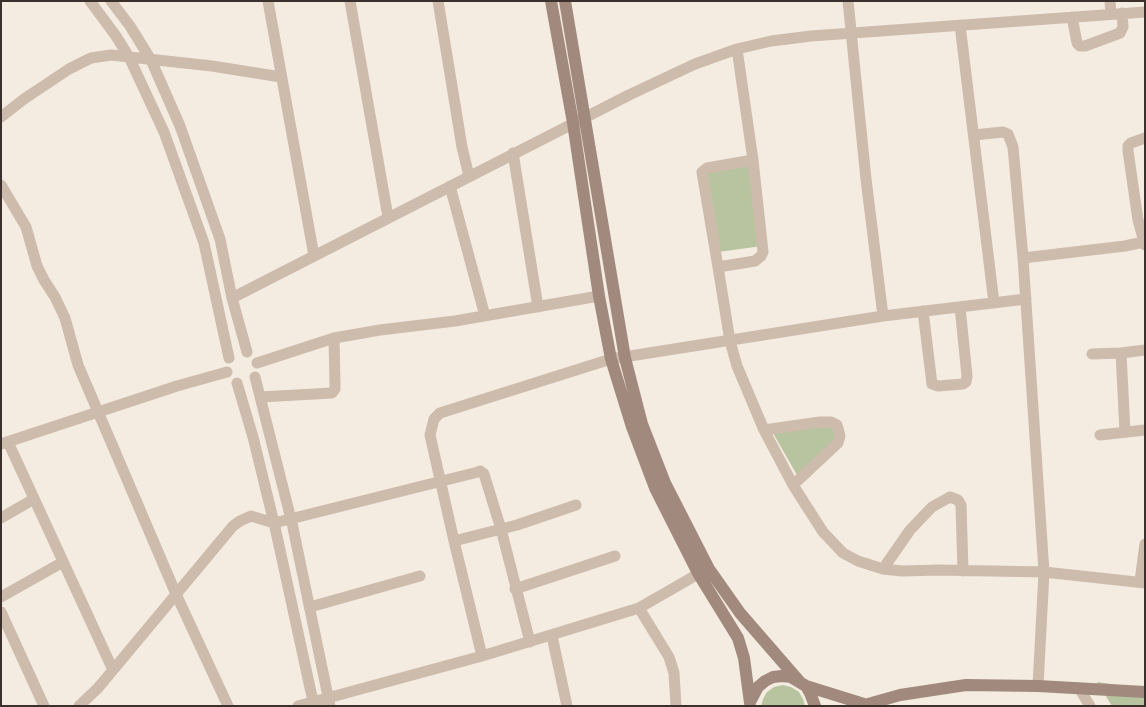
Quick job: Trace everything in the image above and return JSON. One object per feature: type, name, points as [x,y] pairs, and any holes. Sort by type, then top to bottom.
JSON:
[{"type":"street","points":[[90,1],[129,57],[164,132],[204,243],[229,358],[227,372],[229,377],[237,383],[253,436],[314,704]]},
{"type":"street","points":[[111,1],[130,26],[151,60],[180,126],[220,238],[232,298],[247,352]]},
{"type":"street","points":[[268,1],[314,256]]},
{"type":"street","points":[[350,1],[388,217]]},
{"type":"street","points":[[438,1],[462,147],[469,176]]},
{"type":"street","points":[[551,1],[573,123],[611,359],[632,427],[655,488],[703,571],[738,638],[744,658],[749,704]]},
{"type":"street","points":[[565,1],[625,358],[642,424],[703,571],[810,693],[815,706]]},
{"type":"street","points":[[848,1],[866,179],[883,316]]},
{"type":"street","points":[[1072,17],[1077,43],[1080,46],[1085,46],[1120,33],[1123,27],[1110,1]]},
{"type":"street","points":[[232,298],[585,116],[695,64],[737,50],[771,41],[851,33],[1145,12]]},
{"type":"street","points":[[960,25],[994,303]]},
{"type":"street","points":[[718,267],[755,261],[763,252],[753,160],[737,50]]},
{"type":"street","points":[[1,117],[69,69],[91,58],[111,55],[212,66],[281,77]]},
{"type":"street","points":[[974,135],[1003,132],[1008,134],[1011,140],[1023,258],[1044,572],[1038,686]]},
{"type":"street","points":[[1023,258],[1144,244],[1138,220],[1128,146],[1134,141],[1145,138]]},
{"type":"street","points":[[513,153],[538,307]]},
{"type":"street","points":[[753,160],[707,168],[702,172],[730,341],[737,366],[764,430],[793,485],[823,532],[843,553],[858,561],[883,569],[902,571],[1044,572],[1142,582],[1145,544]]},
{"type":"street","points":[[1,185],[26,227],[37,266],[56,297],[65,318],[78,365],[176,594],[228,706]]},
{"type":"street","points":[[450,186],[485,316]]},
{"type":"street","points":[[257,363],[334,338],[485,316],[600,296]]},
{"type":"street","points":[[482,656],[430,435],[434,419],[440,413],[611,359],[883,316],[1026,299]]},
{"type":"street","points":[[923,311],[932,384],[938,386],[963,384],[966,382],[967,376],[960,307]]},
{"type":"street","points":[[260,396],[332,393],[336,383],[334,338]]},
{"type":"street","points":[[1092,354],[1145,350]]},
{"type":"street","points":[[229,358],[238,352],[247,352],[252,355],[257,363],[258,368],[255,377],[291,519],[329,701]]},
{"type":"street","points":[[1121,353],[1125,432]]},
{"type":"street","points":[[114,670],[34,499],[4,443],[178,386],[227,372]]},
{"type":"street","points":[[237,383],[247,383],[255,377]]},
{"type":"street","points":[[764,430],[820,422],[835,422],[837,424],[840,436],[838,443],[793,485]]},
{"type":"street","points":[[1100,435],[1145,430]]},
{"type":"street","points":[[79,706],[114,670],[233,526],[251,516],[274,523],[478,472],[482,472],[501,529],[530,642]]},
{"type":"street","points":[[883,569],[910,530],[932,507],[950,497],[958,500],[960,505],[963,570]]},
{"type":"street","points":[[1,518],[34,499]]},
{"type":"street","points":[[454,542],[576,505]]},
{"type":"street","points":[[515,589],[615,556]]},
{"type":"street","points":[[1,597],[63,562]]},
{"type":"street","points":[[298,706],[329,701],[552,636],[639,608],[703,571]]},
{"type":"street","points":[[310,607],[420,576]]},
{"type":"street","points":[[639,608],[669,657],[674,673],[676,706]]},
{"type":"street","points":[[1,612],[44,706]]},
{"type":"street","points":[[552,636],[567,706]]},
{"type":"street","points":[[749,704],[758,687],[765,681],[782,676],[862,705],[900,695],[966,685],[1038,686],[1145,692]]},
{"type":"street","points":[[1079,688],[1090,706]]},
{"type":"green space","points":[[752,155],[762,246],[718,252],[705,165]]},
{"type":"green space","points":[[834,421],[838,437],[797,475],[773,433]]},
{"type":"green space","points":[[1097,682],[1145,689],[1145,706],[1112,706]]},
{"type":"green space","points":[[783,685],[799,692],[805,706],[761,706],[767,692],[774,687]]}]
